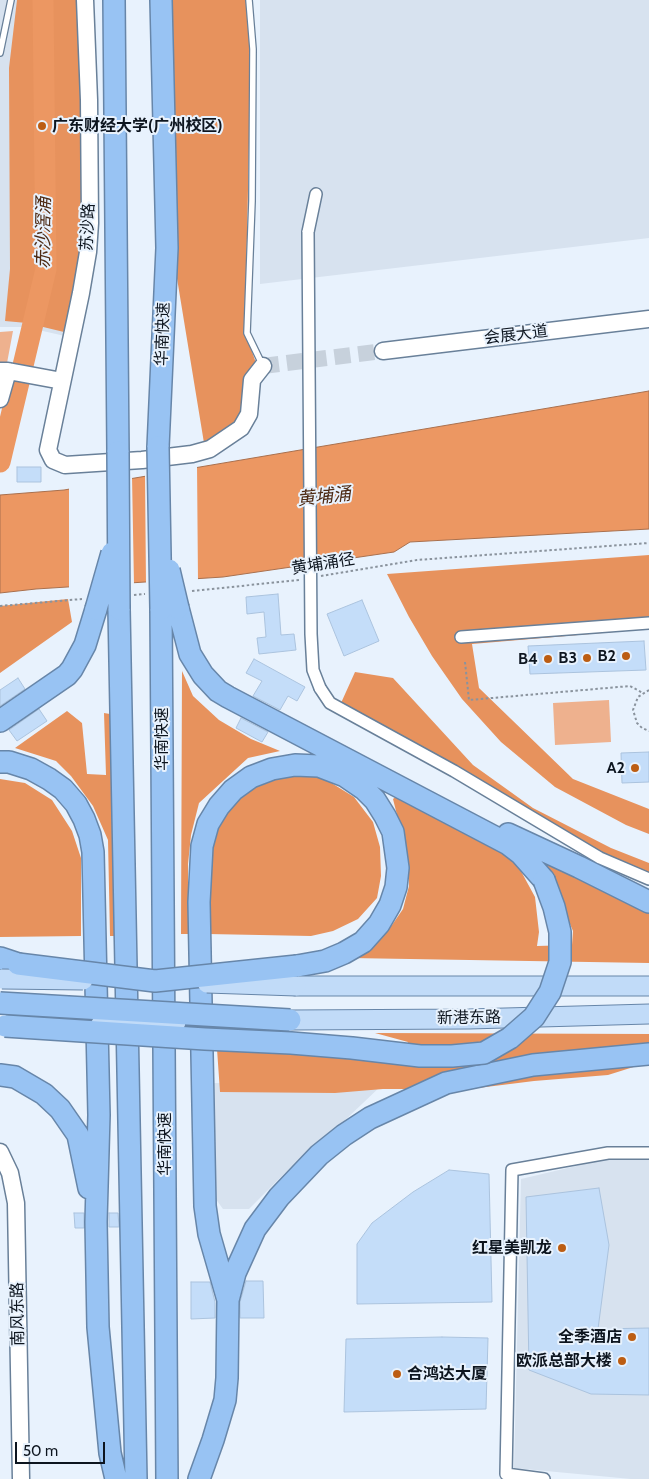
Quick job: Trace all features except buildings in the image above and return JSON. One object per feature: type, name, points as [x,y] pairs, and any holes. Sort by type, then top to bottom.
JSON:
[{"type":"highway","points":[[114,0],[119,532],[126,602],[136,1479]]},
{"type":"highway","name":"华南快速","points":[[161,0],[167,248],[158,447],[160,530],[170,600],[167,1479]]},
{"type":"highway","points":[[0,721],[72,669],[85,645],[91,604],[119,532]]},
{"type":"highway","points":[[3,1026],[205,1040],[315,1045],[420,1056],[452,1056],[484,1053],[510,1038],[534,1017],[550,992],[560,962],[560,932],[554,907],[544,880],[521,854],[508,844],[228,697],[210,684],[195,665],[170,600]]},
{"type":"highway","points":[[0,762],[10,762],[31,769],[62,789],[76,804],[84,819],[90,835],[93,852],[99,1115],[96,1222],[98,1327],[110,1453],[116,1479]]},
{"type":"highway","points":[[9,961],[155,981],[297,976],[363,942],[379,924],[390,905],[396,887],[398,868],[393,832],[386,816],[375,800],[364,789],[345,776],[319,766],[295,765],[272,769],[258,774],[233,790],[219,806],[208,824],[202,846],[199,902],[205,1206],[209,1234],[228,1300]]},
{"type":"highway","points":[[369,770],[579,867],[649,902]]},
{"type":"highway","points":[[0,1003],[290,1020]]},
{"type":"highway","points":[[199,1479],[225,1400],[228,1300],[235,1273],[255,1229],[279,1197],[319,1155],[344,1135],[370,1118],[446,1083],[533,1065],[649,1054]]},
{"type":"highway","points":[[0,1075],[15,1077],[44,1094],[60,1109],[78,1135],[96,1222]]},
{"type":"main road","name":"新港东路","points":[[297,976],[649,986]]},
{"type":"main road","points":[[1,979],[155,981]]},
{"type":"main road","name":"新港东路","points":[[3,1026],[290,1020],[469,1019],[649,1014]]},
{"type":"street","name":"苏沙路","points":[[85,0],[89,100],[90,224],[88,252],[48,450],[52,460],[66,464],[142,460],[192,454],[210,449],[240,428],[249,414],[252,380],[264,366]]},
{"type":"street","points":[[316,194],[308,232],[311,634],[313,670],[320,688],[330,703],[454,771],[600,858],[649,879]]},
{"type":"street","name":"会展大道","points":[[383,351],[649,319]]},
{"type":"street","points":[[0,399],[4,371],[62,381]]},
{"type":"street","points":[[461,637],[649,623]]},
{"type":"street","name":"南风东路","points":[[0,1152],[10,1173],[16,1203],[21,1479]]},
{"type":"street","points":[[544,1479],[506,1474],[512,1170],[608,1153],[649,1153]]},
{"type":"lane","points":[[0,54],[10,14],[11,0]]},
{"type":"lane","points":[[249,0],[253,49],[252,201],[247,333],[264,366]]},
{"type":"path","name":"黄埔涌径","points":[[316,577],[417,560],[649,543]]},
{"type":"path","name":"黄埔涌径","points":[[126,602],[170,600],[306,578]]},
{"type":"path","points":[[0,606],[91,604]]},
{"type":"path","points":[[465,662],[469,700],[630,686],[643,692]]},
{"type":"path","points":[[649,690],[643,692],[634,703],[634,716],[642,728],[649,731]]},
{"type":"shaded area","name":"广东财经大学(广州校区)","points":[[0,0],[81,0],[85,252],[65,336],[25,327],[0,327]]},
{"type":"shaded area","points":[[17,0],[37,0],[37,266],[27,323],[5,321],[10,269],[9,68]]},
{"type":"shaded area","points":[[51,0],[79,0],[82,251],[75,292],[64,332],[39,326],[50,274],[53,239]]},
{"type":"shaded area","points":[[172,0],[247,0],[251,48],[245,331],[257,366],[241,422],[204,443],[174,260]]},
{"type":"shaded area","points":[[260,0],[649,0],[649,238],[260,284]]},
{"type":"shaded area","points":[[13,331],[7,363],[0,364],[0,332]]},
{"type":"shaded area","points":[[649,555],[649,629],[472,644],[479,688],[573,779],[649,809],[649,834],[626,825],[555,787],[501,742],[462,699],[432,656],[387,574]]},
{"type":"shaded area","points":[[68,599],[72,622],[0,673],[0,606]]},
{"type":"shaded area","points":[[182,671],[193,696],[219,720],[251,739],[280,751],[248,758],[199,803],[191,835],[188,864],[188,934],[181,934]]},
{"type":"shaded area","points":[[355,672],[393,678],[473,765],[533,808],[611,848],[649,863],[649,874],[592,849],[341,703]]},
{"type":"shaded area","points":[[609,700],[611,742],[555,745],[553,703]]},
{"type":"shaded area","points":[[67,711],[82,723],[87,774],[106,775],[104,713],[110,714],[116,936],[110,936],[108,840],[93,806],[71,776],[56,761],[15,748]]},
{"type":"shaded area","points":[[300,774],[325,779],[354,797],[373,822],[380,847],[381,876],[377,898],[358,919],[333,931],[311,936],[208,934],[208,864],[219,823],[230,805],[253,786],[267,779]]},
{"type":"shaded area","points":[[0,779],[25,783],[52,800],[72,831],[81,858],[81,936],[0,937]]},
{"type":"shaded area","points":[[400,793],[460,826],[516,862],[535,897],[539,932],[537,946],[572,945],[573,931],[541,857],[649,914],[649,963],[350,958],[378,942],[403,909],[409,886],[407,855],[393,799]]},
{"type":"shaded area","points":[[375,1033],[649,1034],[649,1055],[643,1064],[608,1075],[470,1089],[383,1089],[335,1093],[220,1092],[217,1049],[401,1058],[408,1042]]},
{"type":"shaded area","points":[[206,1083],[383,1084],[284,1174],[249,1209],[223,1209],[207,1187]]},
{"type":"shaded area","points":[[649,1157],[649,1479],[514,1468],[521,1179],[610,1158]]},
{"type":"water","name":"黄埔涌","points":[[649,391],[649,529],[410,542],[394,552],[223,577],[0,593],[0,495],[64,490]]},
{"type":"pier","points":[[197,465],[198,581],[146,585],[145,474]]},
{"type":"pier","points":[[132,476],[134,585],[69,589],[69,487]]},
{"type":"waterway","name":"赤沙滘涌","points":[[0,462],[46,269],[43,0]]},
{"type":"tunnel","points":[[263,366],[383,351]]},
{"type":"place","name":"广东财经大学(广州校区)","points":[[42,126]]},
{"type":"place","name":"B2","points":[[626,656]]},
{"type":"place","name":"B3","points":[[587,658]]},
{"type":"place","name":"B4","points":[[548,659]]},
{"type":"place","name":"A2","points":[[635,768]]},
{"type":"place","name":"红星美凯龙","points":[[562,1248]]},
{"type":"place","name":"全季酒店","points":[[632,1337]]},
{"type":"place","name":"欧派总部大楼","points":[[622,1361]]},
{"type":"place","name":"合鸿达大厦","points":[[397,1374]]}]
